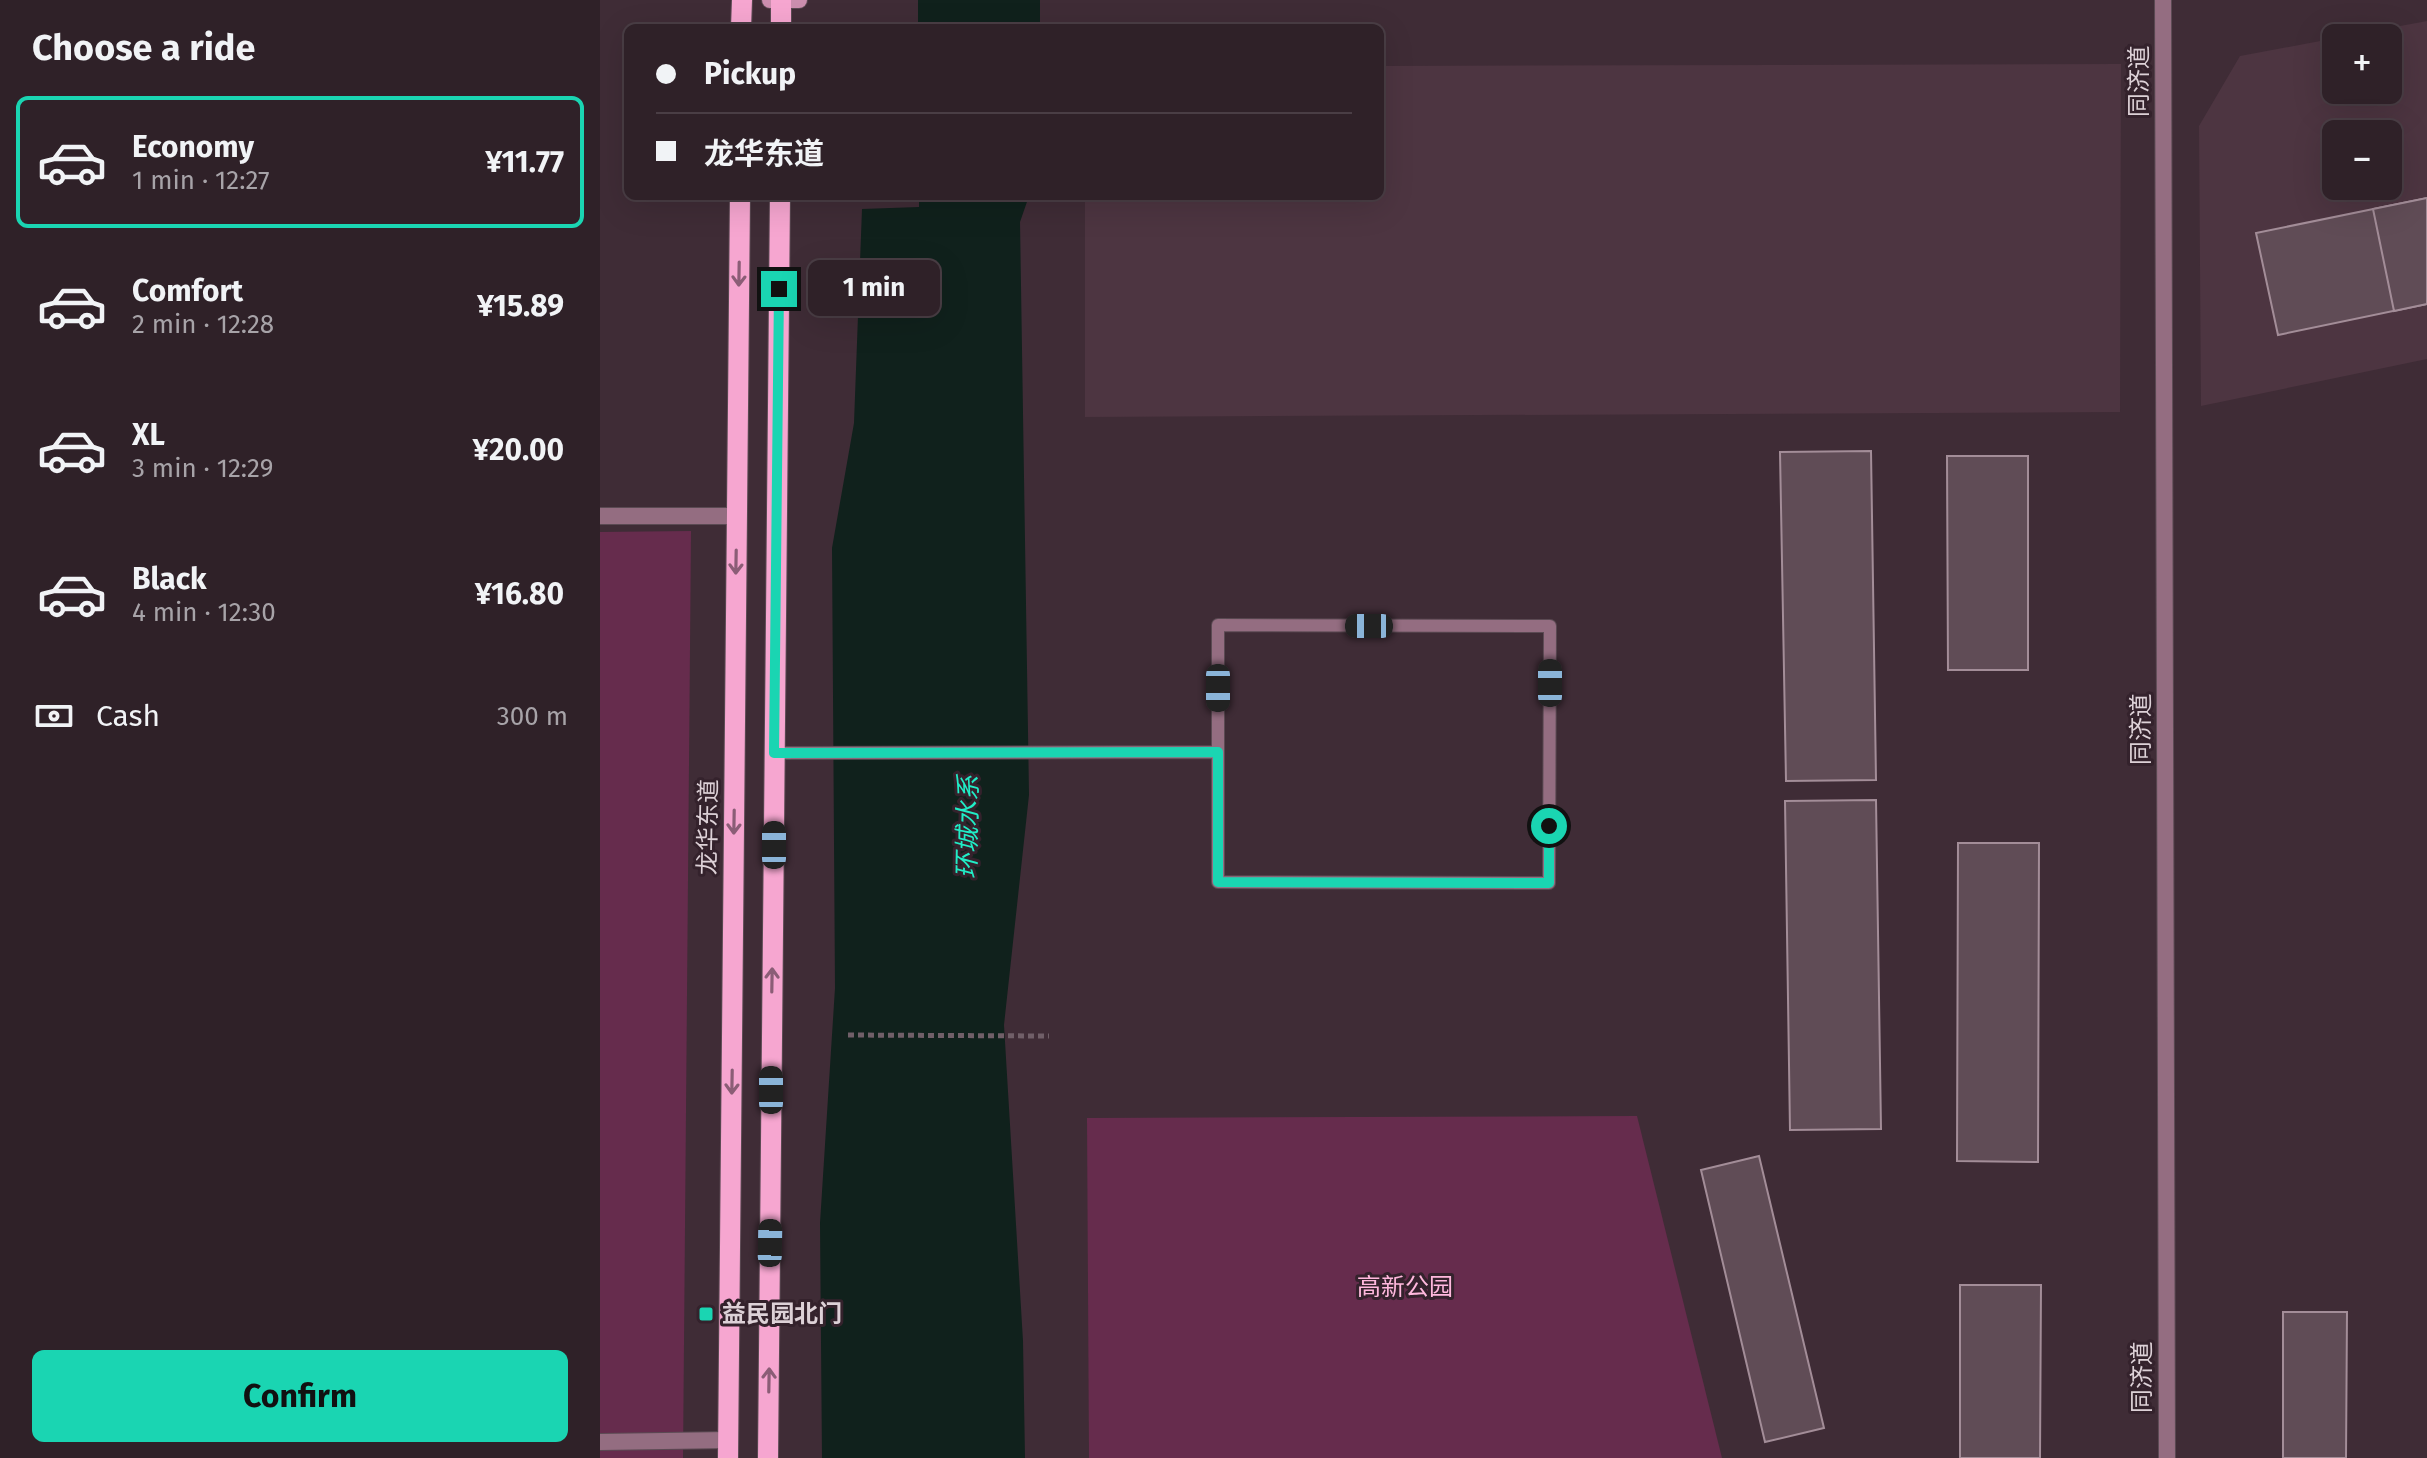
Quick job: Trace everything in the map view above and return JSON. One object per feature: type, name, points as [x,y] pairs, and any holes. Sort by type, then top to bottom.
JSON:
[{"type":"main road","points":[[741,24],[742,0]]},
{"type":"main road","points":[[770,0],[799,0]]},
{"type":"main road","points":[[781,0],[781,24]]},
{"type":"main road","name":"龙华东道","points":[[728,1449],[740,200]]},
{"type":"main road","points":[[768,1458],[780,200]]},
{"type":"street","name":"同济道","points":[[2163,0],[2167,1458]]},
{"type":"street","points":[[600,516],[737,516]]},
{"type":"street","points":[[600,1442],[728,1449]]},
{"type":"lane","points":[[1218,625],[1550,626],[1549,883],[1218,882],[1218,752],[1218,625]]},
{"type":"lane","points":[[774,753],[1218,752]]},
{"type":"path","points":[[850,1035],[1049,1036]]},
{"type":"shaded area","points":[[2427,21],[2427,359],[2201,406],[2199,126],[2240,56],[2322,41],[2322,104],[2402,104],[2402,26]]},
{"type":"shaded area","points":[[2121,64],[2120,412],[1085,417],[1085,200],[1384,200],[1384,66]]},
{"type":"green space","points":[[691,531],[683,1458],[600,1458],[600,532]]},
{"type":"green space","name":"高新公园","points":[[1637,1116],[1722,1458],[1089,1458],[1087,1118]]},
{"type":"water","points":[[918,0],[1040,0],[1040,24],[918,24]]},
{"type":"water","name":"环城水系","points":[[919,200],[1028,200],[1020,222],[1029,795],[1004,1025],[1023,1341],[1025,1458],[822,1458],[820,1223],[835,988],[832,548],[854,423],[862,209],[919,207]]},
{"type":"building","points":[[2427,198],[2427,304],[2278,335],[2256,233]]},
{"type":"building","points":[[2427,198],[2427,304],[2394,311],[2373,209]]},
{"type":"building","points":[[1871,451],[1876,780],[1786,781],[1780,452]]},
{"type":"building","points":[[1947,456],[2028,456],[2028,670],[1948,670]]},
{"type":"building","points":[[1876,800],[1881,1129],[1790,1130],[1785,801]]},
{"type":"building","points":[[1958,843],[2039,843],[2038,1162],[1957,1161]]},
{"type":"building","points":[[1759,1156],[1824,1428],[1765,1442],[1701,1170]]},
{"type":"building","points":[[1960,1285],[2041,1285],[2040,1458],[1960,1458]]},
{"type":"building","points":[[2283,1312],[2347,1312],[2346,1458],[2283,1458]]},
{"type":"place","name":"益民园北门","points":[[706,1314]]},
{"type":"route","points":[[779,289],[774,753],[1218,752],[1218,882],[1549,883],[1549,826]]}]
